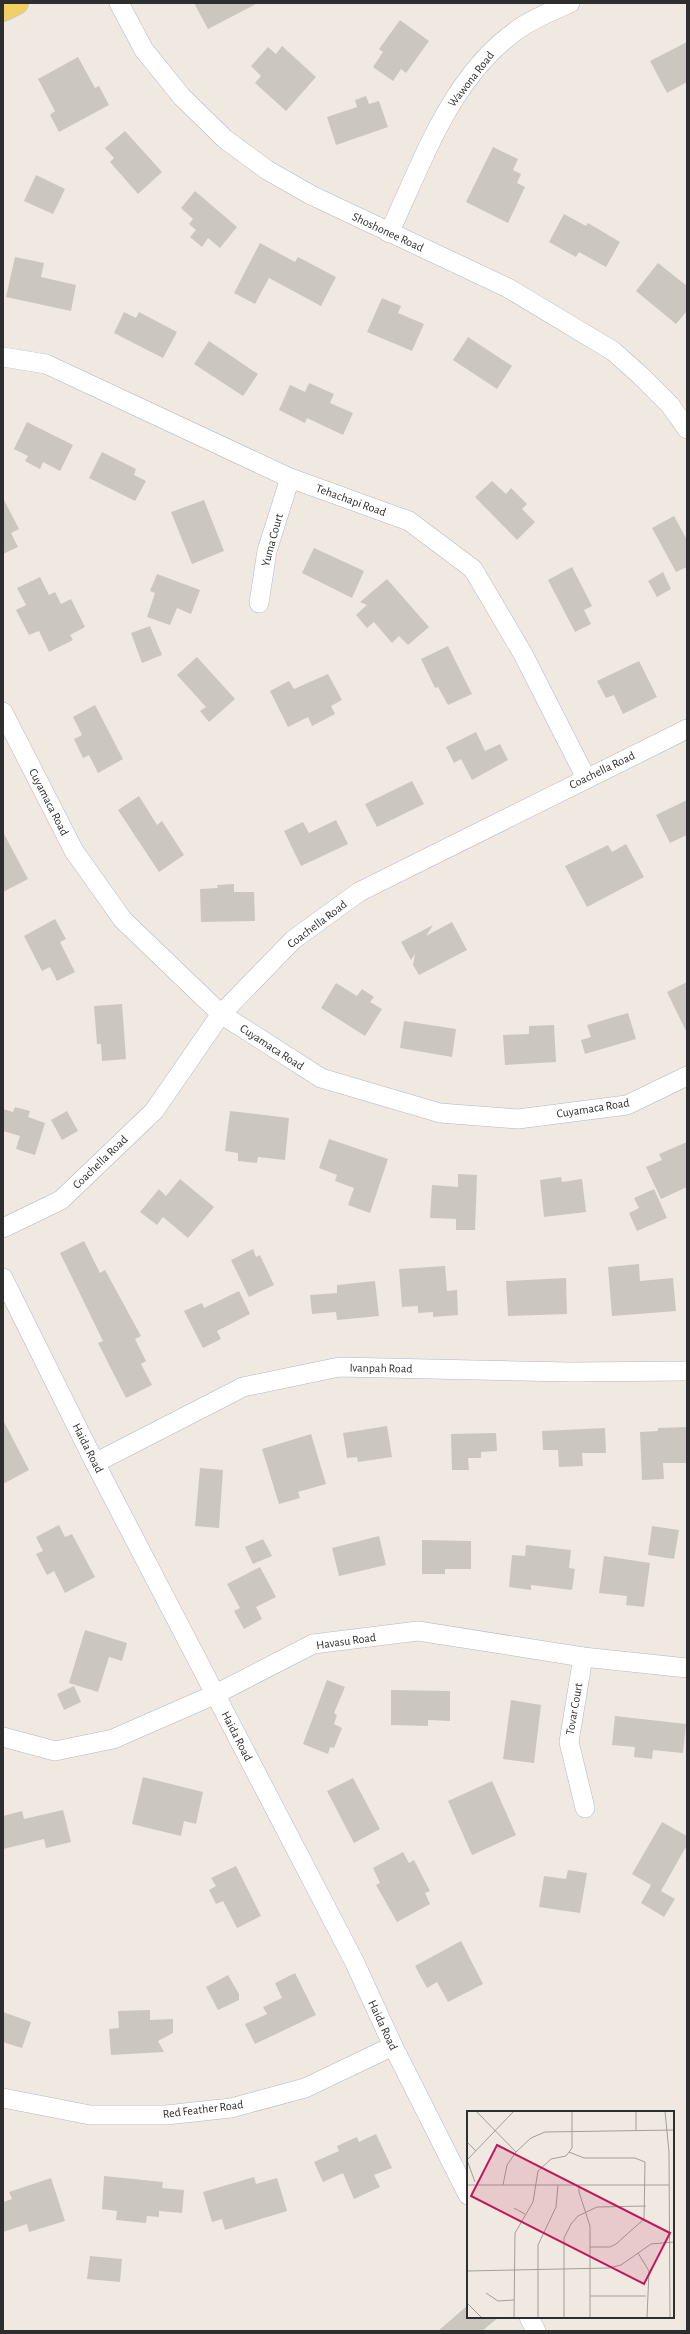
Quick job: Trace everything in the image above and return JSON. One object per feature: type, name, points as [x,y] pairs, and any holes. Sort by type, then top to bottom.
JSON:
[{"type":"main road","points":[[3,10],[17,3]]},
{"type":"street","name":"Shoshonee Road","points":[[119,3],[144,50],[182,97],[225,139],[267,170],[298,188],[388,233],[508,288],[613,351],[670,405],[687,429]]},
{"type":"street","name":"Wawona Road","points":[[388,233],[449,105],[486,56],[523,26],[570,3]]},
{"type":"street","name":"Tehachapi Road","points":[[3,357],[46,364],[290,478],[409,521],[473,569],[523,654],[586,778]]},
{"type":"street","name":"Yuma Court","points":[[259,603],[267,551],[290,478]]},
{"type":"street","name":"Cuyamaca Road","points":[[3,712],[74,852],[123,920],[221,1014],[321,1078],[440,1113],[518,1119],[627,1106],[687,1076]]},
{"type":"street","name":"Coachella Road","points":[[3,1228],[61,1200],[154,1111],[221,1014],[293,940],[359,892],[687,728]]},
{"type":"street","name":"Haida Road","points":[[3,1278],[96,1463],[354,1961],[393,2046],[467,2193]]},
{"type":"street","name":"Ivanpah Road","points":[[96,1463],[243,1387],[339,1367],[571,1372],[687,1371]]},
{"type":"street","name":"Havasu Road","points":[[3,1737],[55,1751],[113,1739],[216,1694],[313,1644],[418,1631],[583,1657],[687,1668]]},
{"type":"street","name":"Tovar Court","points":[[583,1657],[569,1742],[585,1808]]},
{"type":"street","name":"Red Feather Road","points":[[3,2098],[90,2114],[166,2115],[231,2108],[305,2088],[393,2046]]},
{"type":"street","points":[[530,2318],[536,2331]]},
{"type":"building","points":[[194,3],[258,3],[208,29]]},
{"type":"building","points":[[400,20],[429,41],[406,73],[401,69],[393,81],[373,67],[383,52],[379,49]]},
{"type":"building","points":[[687,42],[687,82],[667,93],[650,61]]},
{"type":"building","points":[[282,46],[316,77],[286,111],[255,83],[261,76],[251,66],[268,47],[276,54]]},
{"type":"building","points":[[78,57],[95,88],[99,86],[109,105],[59,132],[50,115],[55,111],[38,79]]},
{"type":"building","points":[[366,96],[369,104],[379,101],[388,127],[336,145],[327,117],[357,107],[355,100]]},
{"type":"building","points":[[125,131],[162,172],[138,194],[110,162],[114,158],[105,148]]},
{"type":"building","points":[[493,147],[518,159],[513,170],[521,174],[517,183],[525,187],[508,223],[466,202]]},
{"type":"building","points":[[36,175],[65,189],[53,214],[24,201]]},
{"type":"building","points":[[195,191],[237,227],[220,248],[208,238],[202,247],[190,237],[196,230],[189,224],[193,219],[181,208]]},
{"type":"building","points":[[564,214],[586,226],[588,223],[620,242],[606,267],[579,252],[576,257],[549,242]]},
{"type":"building","points":[[260,243],[295,262],[298,257],[336,277],[321,306],[269,278],[255,304],[234,293]]},
{"type":"building","points":[[15,257],[44,263],[41,277],[76,285],[71,311],[6,297]]},
{"type":"building","points":[[658,263],[687,286],[687,311],[676,324],[636,291]]},
{"type":"building","points":[[382,298],[401,306],[398,313],[424,324],[412,351],[367,332]]},
{"type":"building","points":[[124,312],[136,318],[139,312],[177,332],[163,358],[114,333]]},
{"type":"building","points":[[468,337],[512,366],[497,389],[453,360]]},
{"type":"building","points":[[209,341],[258,374],[243,396],[194,364]]},
{"type":"building","points":[[309,383],[334,394],[330,403],[353,413],[343,435],[307,418],[305,423],[279,410],[290,385],[305,392]]},
{"type":"building","points":[[27,422],[73,445],[60,471],[43,462],[40,469],[25,461],[28,456],[14,449]]},
{"type":"building","points":[[102,452],[136,469],[134,475],[146,481],[135,501],[89,478]]},
{"type":"building","points":[[492,481],[506,494],[511,488],[527,504],[522,509],[535,522],[517,540],[475,497]]},
{"type":"building","points":[[3,498],[19,529],[11,533],[18,547],[3,554]]},
{"type":"building","points":[[204,500],[224,551],[192,564],[171,512]]},
{"type":"building","points":[[674,516],[687,540],[687,567],[676,572],[652,528]]},
{"type":"building","points":[[314,548],[364,571],[352,598],[302,573]]},
{"type":"building","points":[[572,567],[592,606],[584,610],[591,624],[575,632],[548,580]]},
{"type":"building","points":[[663,572],[671,589],[657,597],[648,581]]},
{"type":"building","points":[[157,574],[200,590],[191,614],[177,608],[170,625],[147,617],[155,593],[150,591]]},
{"type":"building","points":[[40,577],[49,595],[55,592],[61,604],[71,599],[85,627],[70,635],[73,640],[49,652],[39,631],[29,635],[16,610],[26,605],[17,588]]},
{"type":"building","points":[[387,579],[429,627],[408,645],[399,636],[392,643],[374,622],[367,628],[356,615],[367,605],[360,602]]},
{"type":"building","points":[[150,626],[162,655],[142,663],[131,633]]},
{"type":"building","points":[[448,646],[472,694],[448,705],[438,687],[435,688],[421,659]]},
{"type":"building","points":[[197,657],[235,699],[209,722],[200,711],[206,707],[177,675]]},
{"type":"building","points":[[639,661],[657,697],[623,714],[614,695],[606,698],[597,681]]},
{"type":"building","points":[[328,674],[342,700],[331,706],[335,714],[312,726],[308,717],[288,727],[270,691],[289,681],[294,689]]},
{"type":"building","points":[[95,705],[123,759],[98,773],[89,755],[83,758],[74,739],[82,735],[73,717]]},
{"type":"building","points":[[476,732],[485,751],[500,744],[508,760],[472,780],[461,759],[454,763],[446,747]]},
{"type":"building","points":[[412,781],[424,804],[377,827],[365,804]]},
{"type":"building","points":[[139,796],[157,825],[162,821],[184,855],[159,872],[118,810]]},
{"type":"building","points":[[687,800],[687,835],[670,843],[656,815]]},
{"type":"building","points":[[336,820],[348,844],[301,866],[284,831],[303,822],[309,833]]},
{"type":"building","points":[[3,832],[28,879],[3,892]]},
{"type":"building","points":[[626,844],[644,877],[587,907],[565,866],[608,845],[612,852]]},
{"type":"building","points":[[234,884],[234,892],[254,892],[255,921],[201,922],[200,889],[218,888],[217,885]]},
{"type":"building","points":[[55,919],[66,939],[60,942],[75,972],[57,981],[50,967],[42,971],[24,936]]},
{"type":"building","points":[[452,922],[467,950],[419,975],[413,965],[415,954],[411,960],[401,942],[433,925],[426,936]]},
{"type":"building","points":[[687,982],[687,1033],[667,992]]},
{"type":"building","points":[[336,983],[357,996],[362,989],[374,997],[370,1002],[382,1009],[365,1036],[321,1008]]},
{"type":"building","points":[[122,1004],[126,1059],[102,1061],[101,1044],[97,1044],[94,1006]]},
{"type":"building","points":[[628,1013],[636,1039],[585,1054],[581,1040],[591,1037],[587,1025]]},
{"type":"building","points":[[404,1021],[456,1029],[452,1057],[400,1048]]},
{"type":"building","points":[[554,1025],[556,1062],[505,1065],[503,1035],[529,1034],[529,1026]]},
{"type":"building","points":[[15,1107],[30,1111],[28,1117],[45,1123],[35,1155],[16,1149],[20,1136],[3,1131],[3,1109],[13,1112]]},
{"type":"building","points":[[67,1111],[78,1131],[62,1140],[51,1120]]},
{"type":"building","points":[[230,1111],[289,1118],[285,1160],[258,1157],[257,1163],[238,1161],[238,1153],[225,1151]]},
{"type":"building","points":[[329,1139],[388,1159],[370,1213],[348,1205],[354,1188],[335,1181],[337,1175],[319,1168]]},
{"type":"building","points":[[687,1142],[687,1187],[661,1199],[646,1167],[662,1160],[659,1154]]},
{"type":"building","points":[[458,1174],[477,1175],[475,1230],[456,1230],[456,1219],[430,1218],[432,1185],[458,1187]]},
{"type":"building","points":[[561,1177],[562,1182],[582,1179],[586,1212],[544,1217],[540,1180]]},
{"type":"building","points":[[180,1179],[214,1207],[188,1238],[163,1217],[157,1225],[140,1212],[159,1189],[166,1196]]},
{"type":"building","points":[[654,1189],[667,1218],[637,1231],[629,1213],[639,1208],[634,1198]]},
{"type":"building","points":[[84,1241],[100,1273],[105,1270],[141,1336],[135,1339],[146,1361],[141,1364],[152,1385],[126,1398],[98,1343],[103,1341],[60,1253]]},
{"type":"building","points":[[253,1249],[256,1257],[260,1255],[274,1285],[249,1297],[231,1260]]},
{"type":"building","points":[[639,1264],[640,1281],[673,1278],[676,1311],[612,1316],[608,1267]]},
{"type":"building","points":[[445,1266],[447,1291],[457,1290],[458,1315],[433,1317],[433,1312],[418,1313],[418,1306],[402,1307],[399,1269]]},
{"type":"building","points":[[566,1278],[567,1314],[508,1316],[506,1281]]},
{"type":"building","points":[[375,1281],[379,1316],[337,1320],[336,1312],[312,1314],[310,1295],[337,1293],[337,1285]]},
{"type":"building","points":[[239,1291],[250,1314],[217,1331],[221,1339],[203,1348],[184,1311],[202,1303],[204,1308]]},
{"type":"building","points":[[3,1420],[29,1470],[3,1484]]},
{"type":"building","points":[[387,1426],[392,1457],[358,1462],[357,1457],[347,1458],[343,1433]]},
{"type":"building","points":[[687,1427],[687,1463],[663,1463],[664,1479],[642,1480],[640,1432],[658,1431],[658,1428]]},
{"type":"building","points":[[605,1428],[606,1453],[582,1453],[583,1466],[559,1467],[558,1450],[543,1450],[542,1431]]},
{"type":"building","points":[[496,1433],[497,1451],[481,1452],[481,1458],[468,1458],[469,1470],[452,1470],[451,1434]]},
{"type":"building","points":[[311,1434],[326,1484],[298,1492],[300,1498],[279,1504],[262,1449]]},
{"type":"building","points":[[200,1468],[223,1470],[219,1528],[195,1526]]},
{"type":"building","points":[[59,1525],[65,1537],[72,1534],[95,1577],[65,1593],[54,1571],[47,1575],[36,1554],[43,1551],[36,1537]]},
{"type":"building","points":[[652,1526],[679,1530],[674,1559],[648,1555]]},
{"type":"building","points":[[379,1536],[386,1565],[339,1576],[332,1548]]},
{"type":"building","points":[[263,1539],[272,1556],[253,1564],[245,1547]]},
{"type":"building","points":[[422,1540],[471,1541],[471,1569],[445,1569],[445,1574],[422,1574]]},
{"type":"building","points":[[526,1545],[571,1550],[569,1568],[575,1569],[572,1590],[531,1585],[531,1590],[509,1587],[512,1555],[525,1556]]},
{"type":"building","points":[[604,1556],[650,1563],[644,1607],[626,1605],[627,1596],[599,1593]]},
{"type":"building","points":[[260,1567],[276,1597],[256,1607],[262,1619],[244,1629],[234,1611],[240,1608],[227,1584]]},
{"type":"building","points":[[85,1630],[127,1643],[122,1661],[109,1657],[98,1692],[69,1683]]},
{"type":"building","points":[[327,1680],[345,1687],[334,1713],[337,1715],[334,1724],[342,1728],[334,1748],[330,1747],[328,1754],[303,1744]]},
{"type":"building","points":[[74,1686],[81,1702],[64,1710],[57,1694]]},
{"type":"building","points":[[391,1690],[450,1691],[450,1721],[428,1720],[428,1726],[391,1725]]},
{"type":"building","points":[[511,1700],[541,1705],[534,1763],[503,1759]]},
{"type":"building","points":[[615,1716],[686,1724],[683,1753],[653,1750],[652,1759],[634,1757],[635,1747],[612,1745]]},
{"type":"building","points":[[143,1777],[203,1792],[196,1824],[184,1821],[181,1836],[132,1824]]},
{"type":"building","points":[[353,1778],[380,1829],[354,1843],[327,1791]]},
{"type":"building","points":[[492,1781],[516,1835],[472,1855],[448,1801]]},
{"type":"building","points":[[63,1810],[71,1842],[46,1848],[44,1839],[3,1849],[3,1816],[22,1811],[24,1819]]},
{"type":"building","points":[[662,1822],[687,1836],[687,1845],[661,1891],[675,1899],[664,1917],[641,1903],[651,1885],[632,1874]]},
{"type":"building","points":[[403,1852],[409,1863],[414,1860],[430,1891],[425,1893],[430,1904],[397,1922],[376,1885],[380,1883],[373,1868]]},
{"type":"building","points":[[236,1866],[261,1916],[237,1928],[223,1901],[216,1904],[209,1890],[216,1886],[211,1878]]},
{"type":"building","points":[[568,1870],[587,1873],[580,1913],[539,1907],[544,1876],[566,1879]]},
{"type":"building","points":[[461,1941],[483,1984],[448,2002],[437,1982],[427,1988],[415,1966]]},
{"type":"building","points":[[295,1973],[316,2015],[255,2044],[245,2024],[267,2014],[263,2007],[282,1998],[275,1983]]},
{"type":"building","points":[[228,1975],[239,1994],[239,2000],[218,2010],[206,1987]]},
{"type":"building","points":[[150,2010],[150,2020],[173,2019],[173,2033],[158,2041],[164,2052],[111,2055],[109,2029],[119,2028],[118,2011]]},
{"type":"building","points":[[3,2012],[31,2022],[22,2048],[3,2042]]},
{"type":"building","points":[[376,2134],[392,2168],[374,2175],[380,2187],[354,2199],[343,2173],[323,2182],[314,2162],[339,2151],[337,2146],[357,2137],[359,2142]]},
{"type":"building","points":[[104,2176],[163,2182],[162,2188],[184,2190],[182,2213],[159,2211],[159,2217],[147,2216],[146,2223],[116,2220],[117,2211],[102,2209]]},
{"type":"building","points":[[254,2177],[256,2184],[277,2178],[287,2211],[225,2230],[222,2219],[212,2222],[203,2192]]},
{"type":"building","points":[[51,2178],[65,2221],[29,2232],[27,2224],[3,2232],[3,2202],[12,2199],[9,2192]]},
{"type":"building","points":[[90,2256],[122,2259],[120,2282],[87,2279]]},
{"type":"building","points":[[467,2306],[467,2318],[498,2318],[482,2331],[438,2331]]}]
